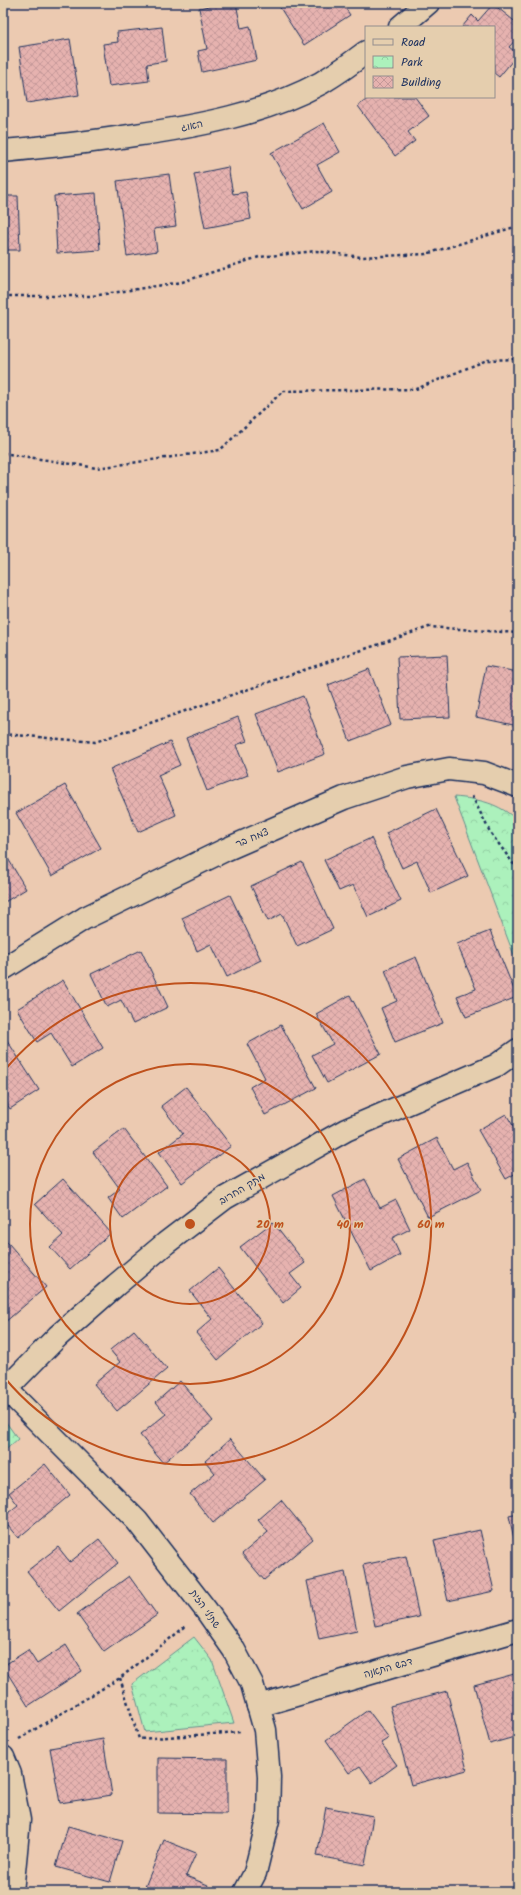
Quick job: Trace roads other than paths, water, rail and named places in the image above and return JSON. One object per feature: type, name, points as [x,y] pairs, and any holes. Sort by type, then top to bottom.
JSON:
[{"type":"street","points":[[401,26],[428,3]]},
{"type":"street","name":"האוג","points":[[3,151],[48,147],[176,129],[241,115],[282,100],[321,83],[365,53]]},
{"type":"street","name":"צמח בר","points":[[3,969],[85,918],[239,844],[344,798],[407,777],[449,769],[484,773],[518,786]]},
{"type":"street","name":"מתק החרוב","points":[[5,1390],[58,1336],[116,1285],[166,1243],[225,1198],[346,1130],[496,1065],[518,1050]]},
{"type":"street","name":"שתילי הזית","points":[[5,1390],[137,1521],[206,1610],[234,1650],[252,1684],[265,1730],[270,1777],[268,1820],[255,1873],[245,1892]]},
{"type":"street","name":"דבש התאנה","points":[[258,1706],[518,1630]]},
{"type":"street","points":[[10,1749],[10,1774],[19,1820],[12,1892]]}]
